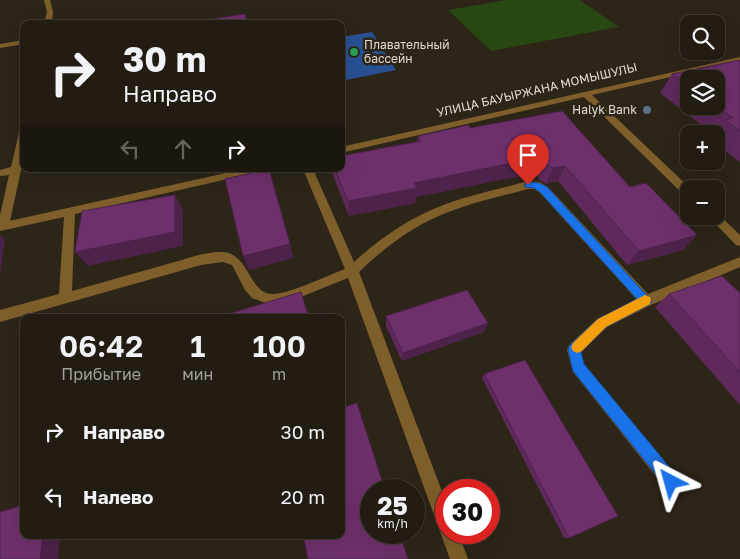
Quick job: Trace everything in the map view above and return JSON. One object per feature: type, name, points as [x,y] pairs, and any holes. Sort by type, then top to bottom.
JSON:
[{"type":"street","points":[[47,0],[50,12],[49,20]]},
{"type":"street","points":[[0,46],[20,43]]},
{"type":"street","name":"УЛИЦА БАУЫРЖАНА МОМЫШУЛЫ","points":[[345,149],[740,59]]},
{"type":"street","points":[[584,94],[680,185]]},
{"type":"street","points":[[20,149],[2,227],[245,172]]},
{"type":"street","points":[[0,173],[15,170]]},
{"type":"street","points":[[309,172],[352,271],[435,494]]},
{"type":"street","points":[[0,316],[200,260],[224,257],[236,262],[249,286],[257,294],[271,300],[294,294],[352,271],[381,244],[414,224],[449,207],[528,185],[536,185],[544,190],[646,301]]},
{"type":"street","points":[[65,297],[70,211]]},
{"type":"street","points":[[722,225],[740,242]]},
{"type":"street","points":[[671,482],[578,367],[574,350],[602,323],[646,301],[740,262]]},
{"type":"street","points":[[454,544],[459,559]]},
{"type":"green space","points":[[506,0],[580,0],[619,27],[491,51],[448,10]]},
{"type":"water","points":[[372,32],[396,70],[345,80],[345,36]]},
{"type":"building","points":[[245,14],[247,20],[206,20]]},
{"type":"building","points":[[740,60],[740,131],[725,120],[733,118],[725,112],[725,70],[691,70]]},
{"type":"building","points":[[680,72],[680,80],[672,74]]},
{"type":"building","points":[[562,111],[630,187],[646,183],[680,218],[680,225],[687,225],[697,235],[639,251],[565,166],[553,168],[547,165],[541,157],[414,183],[417,188],[348,201],[336,172],[345,172],[345,155],[421,141],[418,136],[469,125],[470,128]]},
{"type":"building","points":[[256,172],[270,172],[290,244],[243,256],[225,179]]},
{"type":"building","points":[[175,195],[175,232],[75,252],[82,211]]},
{"type":"building","points":[[722,276],[740,293],[740,372],[669,294]]},
{"type":"building","points":[[467,290],[488,323],[403,353],[386,316]]},
{"type":"building","points":[[301,292],[308,314],[228,314]]},
{"type":"building","points":[[525,360],[618,516],[569,538],[484,374]]},
{"type":"building","points":[[357,403],[381,479],[360,479],[360,544],[403,544],[408,559],[308,559],[304,539],[345,539],[345,407]]},
{"type":"building","points":[[20,506],[20,539],[42,539],[40,559],[0,559],[0,512]]},
{"type":"slow traffic","points":[[577,347],[602,323],[645,300]]},
{"type":"place","name":"Плавательный бассейн","points":[[354,52]]},
{"type":"place","name":"Halyk Bank","points":[[647,110]]},
{"type":"route","points":[[528,185],[536,185],[544,190],[646,301],[602,323],[574,350],[578,367],[671,482]]}]
